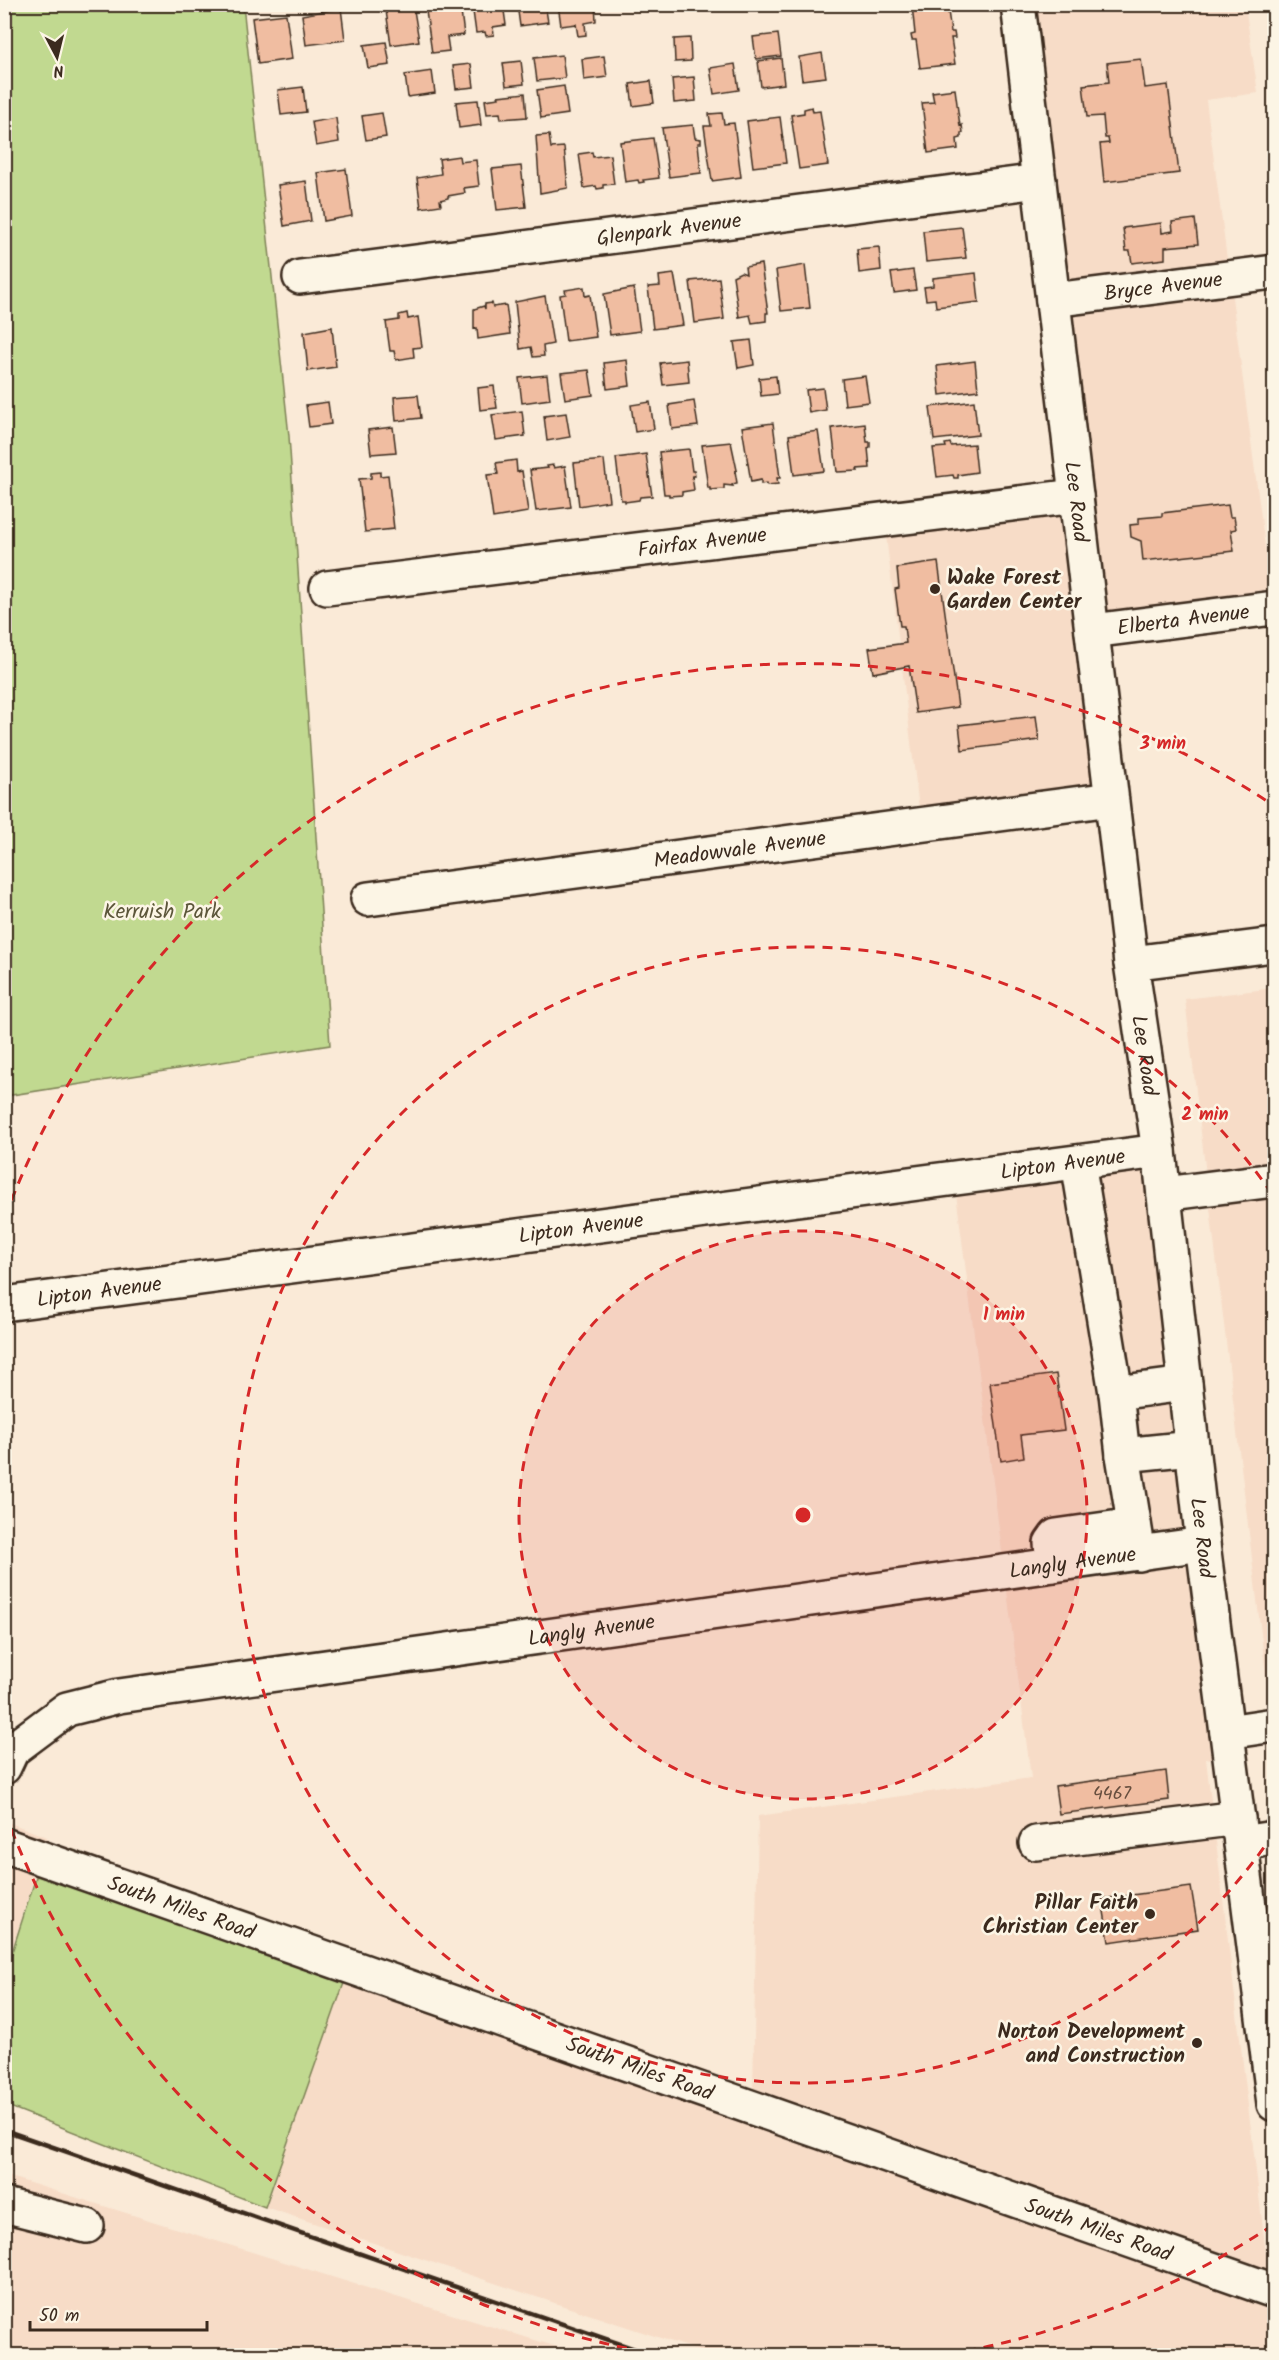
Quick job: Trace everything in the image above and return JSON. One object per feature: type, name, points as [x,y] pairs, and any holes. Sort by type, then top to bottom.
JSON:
[{"type":"street","name":"Lee Road","points":[[1018,4],[1131,963],[1164,1194],[1203,1544],[1275,2104]]},
{"type":"street","name":"Glenpark Avenue","points":[[300,277],[1039,181]]},
{"type":"street","name":"Bryce Avenue","points":[[1053,300],[1275,272]]},
{"type":"street","name":"Fairfax Avenue","points":[[327,588],[1076,496]]},
{"type":"street","name":"Elberta Avenue","points":[[1092,631],[1275,608]]},
{"type":"street","name":"Meadowvale Avenue","points":[[368,898],[1112,799]]},
{"type":"street","points":[[1131,963],[1275,945]]},
{"type":"street","name":"Lipton Avenue","points":[[4,1304],[1158,1151]]},
{"type":"street","points":[[1078,1162],[1116,1393],[1123,1455],[1137,1540]]},
{"type":"street","points":[[1164,1194],[1275,1180]]},
{"type":"street","points":[[1116,1393],[1185,1384]]},
{"type":"street","points":[[1123,1455],[1192,1448]]},
{"type":"street","name":"Langly Avenue","points":[[4,1767],[12,1750],[68,1709],[119,1696],[1053,1565],[1137,1540],[1203,1544]]},
{"type":"street","points":[[1227,1732],[1275,1725]]},
{"type":"street","points":[[1036,1843],[1239,1830],[1275,1838]]},
{"type":"street","name":"South Miles Road","points":[[4,1845],[1275,2291]]},
{"type":"street","points":[[4,2205],[87,2226]]},
{"type":"shaded area","points":[[1018,5],[1245,5],[1258,93],[1206,100],[1273,608],[1092,631],[1111,799],[921,825],[884,519],[1076,495]]},
{"type":"shaded area","points":[[1274,988],[1274,1742],[1185,999]]},
{"type":"shaded area","points":[[1159,1151],[1230,1756],[1206,1759],[1274,2319],[1274,2355],[712,2355],[265,2207],[351,1949],[753,2094],[758,1816],[1031,1778],[954,1178]]},
{"type":"shaded area","points":[[5,1821],[47,1837],[5,1971]]},
{"type":"shaded area","points":[[4,2175],[20,2180],[583,2355],[5,2355]]},
{"type":"green space","name":"Kerruish Park","points":[[5,4],[243,5],[289,436],[330,1045],[5,1096]]},
{"type":"green space","points":[[42,1858],[350,1966],[265,2207],[5,2105],[5,1974]]},
{"type":"building","points":[[385,4],[413,4],[419,41],[391,45]]},
{"type":"building","points":[[425,4],[460,4],[464,35],[447,37],[449,51],[432,53]]},
{"type":"building","points":[[472,4],[503,4],[506,25],[493,27],[494,35],[486,36],[485,32],[476,33]]},
{"type":"building","points":[[517,4],[545,4],[548,22],[520,26]]},
{"type":"building","points":[[558,4],[595,4],[596,21],[585,23],[586,35],[578,36],[576,24],[561,26]]},
{"type":"building","points":[[947,4],[951,32],[954,32],[955,38],[951,38],[955,64],[920,68],[916,40],[912,40],[911,35],[915,34],[912,5]]},
{"type":"building","points":[[341,8],[345,40],[306,45],[302,15]]},
{"type":"building","points":[[286,14],[292,59],[258,64],[252,18]]},
{"type":"building","points":[[778,34],[781,56],[756,59],[753,37]]},
{"type":"building","points":[[690,38],[691,61],[675,62],[674,39]]},
{"type":"building","points":[[386,42],[390,65],[368,68],[364,45]]},
{"type":"building","points":[[822,53],[826,77],[802,80],[799,57]]},
{"type":"building","points":[[562,55],[565,78],[537,81],[534,58]]},
{"type":"building","points":[[604,56],[607,77],[584,80],[582,59]]},
{"type":"building","points":[[781,58],[784,84],[761,87],[758,61]]},
{"type":"building","points":[[1141,59],[1145,88],[1168,85],[1179,173],[1104,182],[1100,144],[1109,143],[1108,138],[1105,138],[1103,116],[1087,117],[1083,85],[1109,82],[1107,63]]},
{"type":"building","points":[[521,61],[524,84],[506,86],[503,63]]},
{"type":"building","points":[[471,64],[474,87],[456,89],[453,66]]},
{"type":"building","points":[[735,64],[739,90],[714,94],[710,68]]},
{"type":"building","points":[[432,71],[435,93],[408,97],[405,75]]},
{"type":"building","points":[[694,77],[696,101],[674,103],[672,79]]},
{"type":"building","points":[[651,81],[654,103],[633,106],[630,84]]},
{"type":"building","points":[[564,86],[568,114],[541,118],[537,90]]},
{"type":"building","points":[[303,87],[306,112],[281,115],[278,90]]},
{"type":"building","points":[[955,89],[963,133],[961,133],[961,138],[957,139],[958,149],[928,153],[922,103],[934,102],[932,92]]},
{"type":"building","points":[[525,93],[527,117],[501,119],[500,113],[487,114],[485,100]]},
{"type":"building","points":[[478,100],[481,125],[459,128],[456,102]]},
{"type":"building","points":[[812,107],[813,112],[820,111],[828,165],[799,169],[791,115],[804,113],[804,109]]},
{"type":"building","points":[[382,113],[386,137],[366,140],[362,116]]},
{"type":"building","points":[[722,113],[724,124],[734,123],[741,177],[712,181],[704,126],[711,126],[709,114]]},
{"type":"building","points":[[780,117],[786,163],[753,167],[747,121]]},
{"type":"building","points":[[336,118],[339,142],[316,146],[312,122]]},
{"type":"building","points":[[693,125],[695,138],[701,139],[701,143],[698,143],[701,173],[669,177],[662,128]]},
{"type":"building","points":[[549,135],[551,148],[564,147],[568,188],[540,193],[536,136]]},
{"type":"building","points":[[653,138],[659,178],[643,180],[644,182],[639,183],[638,180],[625,182],[620,142]]},
{"type":"building","points":[[592,152],[593,157],[610,155],[614,184],[603,185],[603,188],[597,189],[596,186],[584,188],[579,154]]},
{"type":"building","points":[[459,156],[460,162],[476,160],[479,186],[464,188],[465,193],[440,200],[441,205],[421,208],[417,178],[441,174],[439,159]]},
{"type":"building","points":[[521,166],[526,207],[497,210],[492,169]]},
{"type":"building","points":[[346,169],[352,216],[324,221],[318,173]]},
{"type":"building","points":[[306,181],[311,221],[284,226],[278,185]]},
{"type":"building","points":[[1195,219],[1198,244],[1165,247],[1165,259],[1132,263],[1130,251],[1126,251],[1123,228],[1161,223],[1162,233],[1173,231],[1172,222]]},
{"type":"building","points":[[962,227],[966,258],[926,262],[923,231]]},
{"type":"building","points":[[879,247],[881,270],[859,273],[857,249]]},
{"type":"building","points":[[761,264],[768,313],[766,313],[766,321],[752,323],[750,315],[739,317],[733,276],[741,272],[746,274],[745,267]]},
{"type":"building","points":[[805,265],[810,308],[781,311],[776,270]]},
{"type":"building","points":[[913,270],[916,290],[894,293],[891,273]]},
{"type":"building","points":[[976,273],[979,302],[936,307],[935,299],[926,300],[924,287],[933,286],[933,278]]},
{"type":"building","points":[[674,274],[683,325],[653,329],[648,287],[660,286],[659,276]]},
{"type":"building","points":[[719,278],[724,319],[695,323],[690,281]]},
{"type":"building","points":[[584,287],[585,296],[590,295],[596,337],[566,341],[560,295],[566,294],[565,290]]},
{"type":"building","points":[[634,288],[640,331],[610,335],[604,294]]},
{"type":"building","points":[[545,296],[553,344],[543,346],[544,356],[533,357],[531,347],[520,349],[515,302]]},
{"type":"building","points":[[492,303],[493,307],[506,305],[510,334],[478,339],[477,328],[474,329],[474,309],[484,306],[485,309],[485,304]]},
{"type":"building","points":[[407,313],[408,319],[418,317],[422,347],[413,348],[414,357],[396,360],[394,351],[390,351],[386,322],[399,320],[399,315]]},
{"type":"building","points":[[332,327],[336,367],[308,371],[304,332]]},
{"type":"building","points":[[751,340],[754,365],[738,368],[734,342]]},
{"type":"building","points":[[627,360],[630,386],[607,389],[604,363]]},
{"type":"building","points":[[687,360],[689,382],[663,385],[660,363]]},
{"type":"building","points":[[975,361],[978,390],[940,395],[937,366]]},
{"type":"building","points":[[589,370],[593,395],[565,399],[561,373]]},
{"type":"building","points":[[547,375],[550,399],[522,403],[519,378]]},
{"type":"building","points":[[776,376],[778,394],[761,396],[759,378]]},
{"type":"building","points":[[865,376],[869,402],[845,405],[842,379]]},
{"type":"building","points":[[494,386],[497,408],[480,410],[478,388]]},
{"type":"building","points":[[823,388],[826,410],[809,413],[806,390]]},
{"type":"building","points":[[418,395],[421,418],[396,421],[394,397]]},
{"type":"building","points":[[694,401],[698,426],[672,429],[669,405]]},
{"type":"building","points":[[974,401],[978,435],[934,440],[930,407]]},
{"type":"building","points":[[328,402],[331,424],[309,427],[306,405]]},
{"type":"building","points":[[650,402],[654,429],[635,432],[631,405]]},
{"type":"building","points":[[522,411],[525,436],[496,440],[492,415]]},
{"type":"building","points":[[566,413],[570,437],[547,441],[544,416]]},
{"type":"building","points":[[773,423],[780,478],[777,478],[778,484],[761,484],[761,480],[751,482],[742,427]]},
{"type":"building","points":[[865,424],[867,442],[870,442],[868,448],[870,468],[837,472],[832,428]]},
{"type":"building","points":[[393,427],[396,452],[371,454],[368,430]]},
{"type":"building","points":[[818,431],[824,471],[794,475],[789,435]]},
{"type":"building","points":[[731,442],[737,470],[735,471],[737,483],[732,484],[733,486],[724,485],[724,489],[710,490],[702,445]]},
{"type":"building","points":[[950,443],[951,446],[974,444],[977,472],[958,475],[958,478],[954,478],[953,475],[937,477],[933,448],[946,447],[945,444]]},
{"type":"building","points":[[689,449],[692,471],[695,476],[692,476],[694,490],[682,492],[682,495],[664,494],[659,452]]},
{"type":"building","points":[[646,454],[652,496],[625,502],[621,500],[616,458]]},
{"type":"building","points":[[516,460],[517,472],[522,471],[528,512],[493,518],[487,475],[498,474],[496,463]]},
{"type":"building","points":[[604,460],[609,501],[579,506],[574,463]]},
{"type":"building","points":[[553,465],[554,468],[565,466],[571,507],[536,511],[530,470],[548,468],[547,466]]},
{"type":"building","points":[[380,472],[380,476],[388,475],[394,529],[365,532],[359,479],[371,478],[371,473]]},
{"type":"building","points":[[1228,505],[1230,517],[1234,517],[1236,529],[1231,530],[1234,551],[1143,561],[1141,541],[1131,537],[1130,525],[1139,524],[1139,518]]},
{"type":"building","points":[[938,562],[958,707],[916,713],[909,666],[873,673],[869,648],[906,643],[904,626],[900,626],[895,589],[899,588],[897,568]]},
{"type":"building","points":[[1036,716],[1039,740],[962,750],[959,725]]},
{"type":"building","points":[[1056,1374],[1064,1430],[1021,1435],[1024,1457],[1001,1461],[990,1383]]},
{"type":"building","points":[[1166,1771],[1169,1800],[1059,1814],[1055,1786]]},
{"type":"building","name":"Pillar Faith Christian Center","points":[[1191,1887],[1198,1929],[1109,1942],[1102,1899]]},
{"type":"railway","points":[[4,2130],[655,2356]]},
{"type":"place","name":"Wake Forest Garden Center","points":[[935,589]]},
{"type":"place","name":"Pillar Faith Christian Center","points":[[1150,1914]]},
{"type":"place","name":"Norton Development and Construction","points":[[1197,2043]]}]
